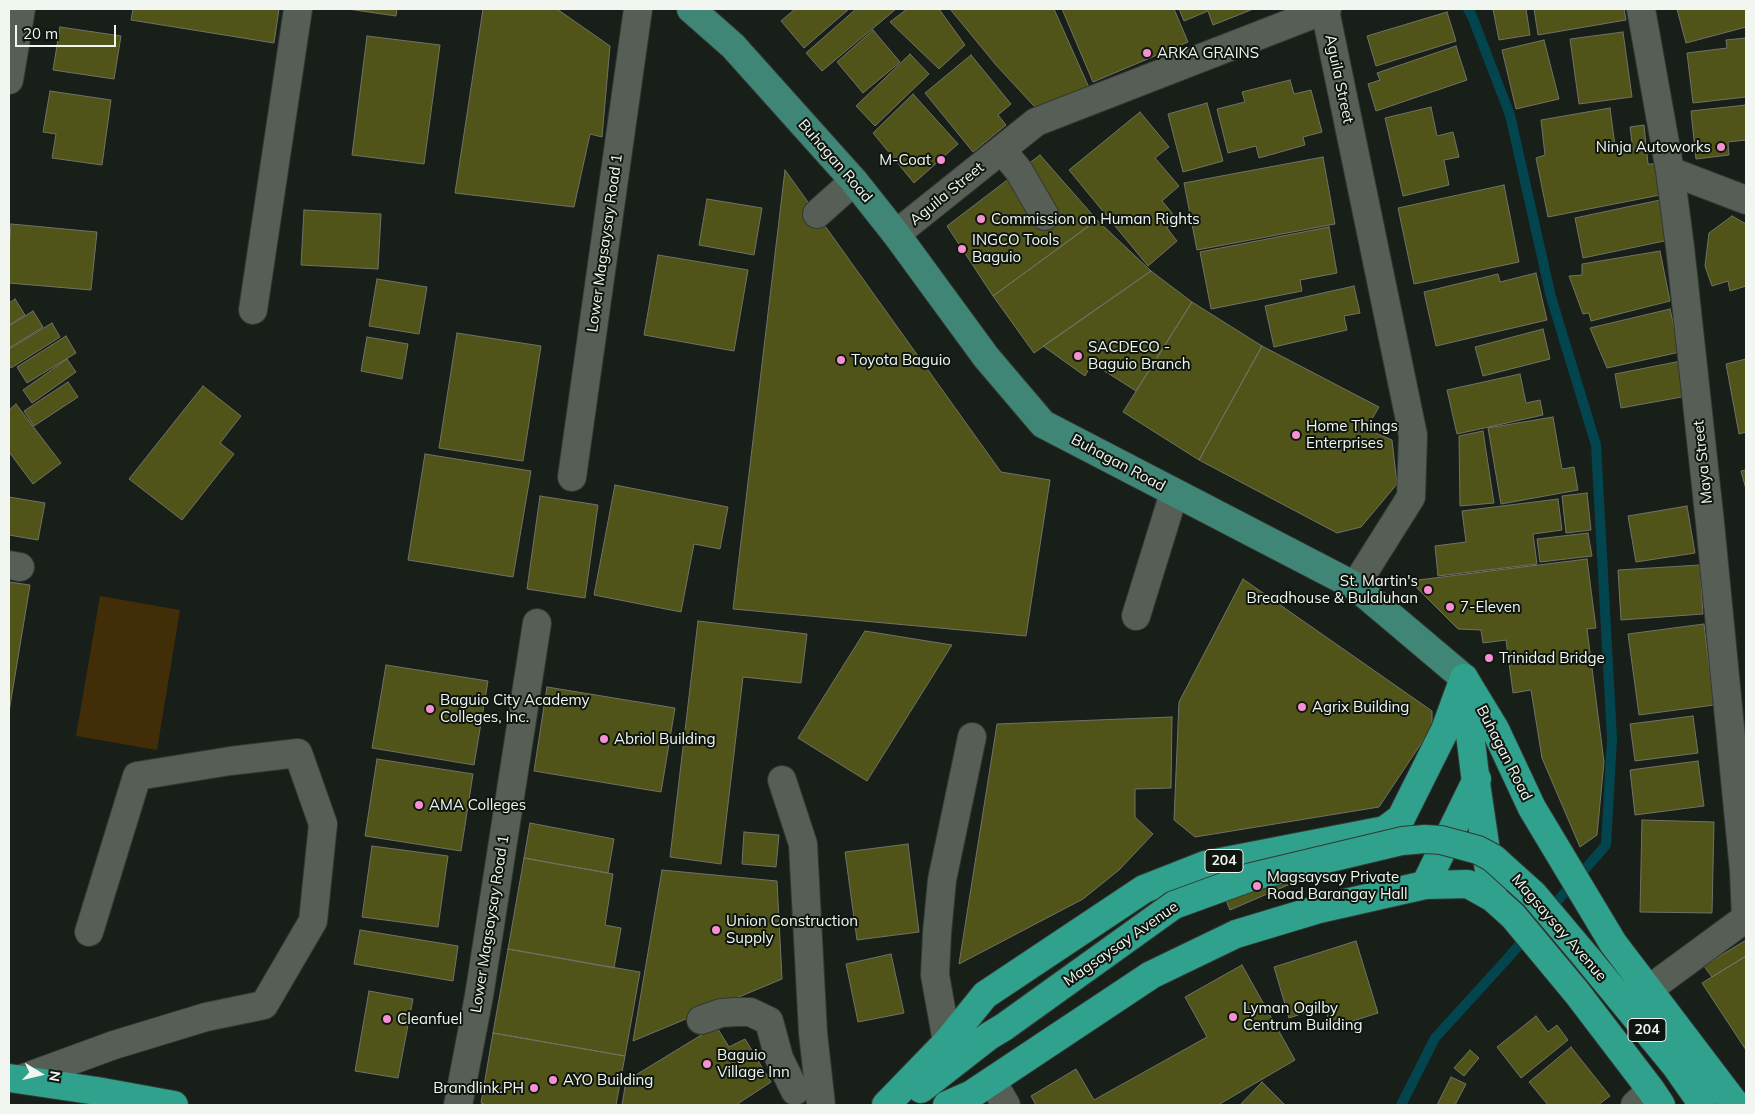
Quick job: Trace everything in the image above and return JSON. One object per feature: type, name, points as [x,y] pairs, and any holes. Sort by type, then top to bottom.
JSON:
[{"type":"highway","name":"Buhagan Road","points":[[1464,678],[1495,728],[1532,808],[1610,938]]},
{"type":"highway","points":[[1464,678],[1476,783],[1493,898]]},
{"type":"highway","name":"Magsaysay Avenue","points":[[886,1105],[947,1042],[984,995],[1144,889],[1206,865],[1385,830],[1401,818],[1445,730],[1464,678]]},
{"type":"highway","points":[[1425,885],[1476,783],[1495,728]]},
{"type":"highway","name":"Magsaysay Avenue","points":[[901,1105],[989,1036],[1174,905],[1260,874],[1402,841],[1425,839],[1441,840],[1478,850],[1493,858],[1534,895],[1675,1065],[1703,1105]]},
{"type":"highway","name":"Magsaysay Avenue","points":[[947,1105],[972,1094],[1151,975],[1236,934],[1319,909],[1425,885],[1468,884],[1493,898],[1513,916],[1577,993],[1649,1100]]},
{"type":"highway","points":[[1577,993],[1575,970],[1578,957],[1585,945],[1610,938]]},
{"type":"highway","name":"204","points":[[1610,938],[1736,1105]]},
{"type":"highway","points":[[15,1079],[174,1105]]},
{"type":"main road","name":"Buhagan Road","points":[[691,9],[733,46],[854,182],[896,234],[986,357],[1043,424],[1356,586],[1464,678]]},
{"type":"street","points":[[9,80],[21,9]]},
{"type":"street","points":[[253,310],[298,9]]},
{"type":"street","name":"Lower Magsaysay Road 1","points":[[572,477],[638,9]]},
{"type":"street","name":"Aguila Street","points":[[896,234],[1036,122],[1326,9],[1413,435],[1411,497],[1356,586]]},
{"type":"street","name":"Maya Street","points":[[1641,9],[1670,171],[1710,523],[1745,870],[1746,918]]},
{"type":"street","points":[[1002,150],[1019,171],[1045,216]]},
{"type":"street","points":[[1670,171],[1746,200]]},
{"type":"street","points":[[817,214],[854,182]]},
{"type":"street","points":[[1136,616],[1174,493]]},
{"type":"street","name":"Lower Magsaysay Road 1","points":[[458,1105],[479,996],[537,623]]},
{"type":"street","points":[[947,1042],[935,975],[937,933],[942,880],[972,737]]},
{"type":"street","points":[[15,1079],[206,1017],[264,1005],[314,921],[323,824],[298,753],[230,761],[137,776],[89,932]]},
{"type":"street","points":[[782,780],[803,844],[813,1033],[821,1105]]},
{"type":"street","points":[[1648,990],[1746,918]]},
{"type":"street","points":[[701,1020],[722,1013],[750,1012],[769,1021],[779,1058],[794,1100]]},
{"type":"street","points":[[992,1081],[1006,1105]]},
{"type":"shaded area","points":[[100,596],[180,610],[157,750],[76,736]]},
{"type":"building","points":[[133,9],[279,9],[274,43],[131,20]]},
{"type":"building","points":[[348,9],[397,9],[396,16]]},
{"type":"building","points":[[483,9],[557,9],[610,46],[602,137],[590,134],[574,207],[455,193]]},
{"type":"building","points":[[795,9],[849,9],[804,48],[781,21]]},
{"type":"building","points":[[856,9],[896,9],[822,71],[806,53]]},
{"type":"building","points":[[907,9],[939,9],[965,45],[939,69],[890,22]]},
{"type":"building","points":[[950,9],[1054,9],[1091,92],[1041,112],[996,65]]},
{"type":"building","points":[[1062,9],[1174,9],[1188,42],[1093,82]]},
{"type":"building","points":[[1179,9],[1251,10],[1213,25],[1208,11],[1184,21]]},
{"type":"building","points":[[1493,9],[1526,9],[1530,35],[1499,40]]},
{"type":"building","points":[[1534,9],[1624,9],[1626,20],[1538,35]]},
{"type":"building","points":[[1677,9],[1746,9],[1746,27],[1686,43]]},
{"type":"building","points":[[1447,12],[1456,41],[1376,66],[1367,36]]},
{"type":"building","points":[[60,27],[121,36],[114,79],[53,70]]},
{"type":"building","points":[[873,30],[900,62],[863,93],[837,62]]},
{"type":"building","points":[[1623,32],[1632,97],[1579,104],[1570,39]]},
{"type":"building","points":[[367,36],[440,45],[424,164],[352,155]]},
{"type":"building","points":[[1746,38],[1746,97],[1693,103],[1687,53],[1727,48],[1726,40]]},
{"type":"building","points":[[1544,40],[1559,99],[1516,109],[1502,50]]},
{"type":"building","points":[[1456,46],[1467,80],[1376,111],[1368,84],[1380,80],[1377,73]]},
{"type":"building","points":[[910,54],[929,74],[875,126],[856,106]]},
{"type":"building","points":[[971,55],[1011,104],[998,115],[1006,125],[973,152],[925,93]]},
{"type":"building","points":[[1290,80],[1294,94],[1311,90],[1322,132],[1303,137],[1305,145],[1259,158],[1256,146],[1228,153],[1217,109],[1245,102],[1242,92]]},
{"type":"building","points":[[50,91],[111,100],[102,165],[52,158],[56,134],[43,132]]},
{"type":"building","points":[[913,94],[958,144],[914,183],[873,133]]},
{"type":"building","points":[[1207,103],[1223,161],[1183,172],[1168,114]]},
{"type":"building","points":[[1746,105],[1746,140],[1728,142],[1729,155],[1696,159],[1691,111]]},
{"type":"building","points":[[1431,107],[1437,136],[1453,132],[1459,157],[1444,160],[1449,185],[1403,196],[1385,118]]},
{"type":"building","points":[[1610,108],[1615,146],[1633,150],[1630,127],[1644,125],[1648,164],[1655,164],[1660,195],[1548,217],[1536,158],[1545,155],[1541,120]]},
{"type":"building","points":[[1140,112],[1169,147],[1155,158],[1179,186],[1162,201],[1177,219],[1167,228],[1177,241],[1148,266],[1069,170]]},
{"type":"building","points":[[1040,155],[1097,220],[993,296],[947,226]]},
{"type":"building","points":[[1323,157],[1335,224],[1197,250],[1184,183]]},
{"type":"building","name":"Toyota Baguio","points":[[785,170],[1001,472],[1050,480],[1026,636],[733,609]]},
{"type":"building","points":[[1504,185],[1519,262],[1414,284],[1398,208]]},
{"type":"building","points":[[707,199],[762,208],[754,255],[699,245]]},
{"type":"building","points":[[1660,200],[1669,240],[1583,258],[1575,218]]},
{"type":"building","points":[[304,210],[381,214],[378,269],[301,265]]},
{"type":"building","points":[[1732,216],[1746,224],[1746,286],[1730,291],[1728,281],[1712,286],[1705,266],[1709,233]]},
{"type":"building","points":[[1097,220],[1151,271],[1034,353],[993,296]]},
{"type":"building","points":[[11,224],[97,232],[91,290],[9,283]]},
{"type":"building","points":[[1329,227],[1337,273],[1300,280],[1302,291],[1211,309],[1200,252]]},
{"type":"building","points":[[1660,251],[1670,301],[1591,321],[1589,313],[1583,314],[1569,276],[1582,275],[1582,264]]},
{"type":"building","points":[[658,255],[748,270],[734,351],[644,335]]},
{"type":"building","points":[[1151,271],[1192,302],[1136,391],[1092,363],[1085,376],[1043,346]]},
{"type":"building","points":[[1536,273],[1547,320],[1436,346],[1424,292],[1498,274],[1500,282]]},
{"type":"building","points":[[377,279],[427,287],[419,334],[369,326]]},
{"type":"building","points":[[1354,286],[1360,313],[1344,316],[1347,330],[1274,347],[1265,306]]},
{"type":"building","points":[[15,299],[25,315],[9,325],[9,303]]},
{"type":"building","points":[[1192,302],[1262,346],[1199,460],[1123,412]]},
{"type":"building","points":[[1670,309],[1680,352],[1607,368],[1590,328]]},
{"type":"building","points":[[33,311],[43,327],[9,348],[9,326]]},
{"type":"building","points":[[52,323],[60,337],[11,368],[9,364],[9,349]]},
{"type":"building","points":[[1543,329],[1550,359],[1483,376],[1475,347]]},
{"type":"building","points":[[457,333],[541,346],[523,461],[439,448]]},
{"type":"building","points":[[66,336],[76,353],[27,383],[17,367]]},
{"type":"building","points":[[367,337],[408,344],[402,379],[361,371]]},
{"type":"building","name":"Home Things Enterprises","points":[[1262,346],[1379,407],[1366,429],[1392,440],[1397,484],[1361,527],[1337,533],[1199,460]]},
{"type":"building","points":[[67,359],[76,372],[32,403],[23,390]]},
{"type":"building","points":[[1746,359],[1746,432],[1739,434],[1726,364]]},
{"type":"building","points":[[1681,361],[1687,396],[1621,408],[1615,374]]},
{"type":"building","points":[[1520,374],[1526,403],[1540,400],[1543,415],[1457,434],[1447,390]]},
{"type":"building","points":[[68,382],[78,397],[34,426],[24,411]]},
{"type":"building","points":[[203,386],[241,416],[220,443],[234,454],[182,520],[129,479]]},
{"type":"building","points":[[16,404],[61,463],[33,484],[9,452],[9,410]]},
{"type":"building","points":[[1553,417],[1562,469],[1574,467],[1578,490],[1501,504],[1488,428]]},
{"type":"building","points":[[1483,431],[1494,503],[1460,506],[1459,436]]},
{"type":"building","points":[[425,454],[531,471],[513,577],[408,560]]},
{"type":"building","points":[[1746,470],[1746,489],[1741,471]]},
{"type":"building","points":[[615,485],[728,507],[720,549],[694,544],[681,612],[594,595]]},
{"type":"building","points":[[1587,493],[1591,530],[1566,533],[1562,496]]},
{"type":"building","points":[[540,496],[598,505],[585,598],[527,589]]},
{"type":"building","points":[[9,497],[45,503],[38,540],[9,535]]},
{"type":"building","points":[[1558,499],[1562,530],[1533,534],[1537,564],[1438,576],[1435,546],[1466,542],[1462,511]]},
{"type":"building","points":[[1687,506],[1695,553],[1636,562],[1628,516]]},
{"type":"building","points":[[1588,533],[1592,556],[1540,562],[1537,539]]},
{"type":"building","points":[[1587,559],[1596,628],[1587,629],[1604,762],[1597,835],[1580,847],[1542,758],[1531,690],[1513,693],[1506,640],[1483,643],[1481,630],[1458,629],[1410,581]]},
{"type":"building","points":[[1700,565],[1703,614],[1621,620],[1618,570]]},
{"type":"building","name":"Agrix Building","points":[[1243,579],[1432,711],[1432,727],[1379,807],[1195,837],[1174,820],[1179,702]]},
{"type":"building","points":[[9,582],[30,585],[9,712]]},
{"type":"building","points":[[698,621],[807,634],[801,683],[743,677],[721,864],[670,857]]},
{"type":"building","points":[[1704,624],[1714,705],[1639,715],[1628,634]]},
{"type":"building","points":[[865,631],[952,645],[867,781],[798,738]]},
{"type":"building","name":"Baguio City Academy Colleges, Inc.","points":[[386,665],[488,681],[474,765],[372,748]]},
{"type":"building","name":"Abriol Building","points":[[547,687],[675,708],[661,792],[534,771]]},
{"type":"building","points":[[1693,716],[1698,753],[1635,761],[1630,724]]},
{"type":"building","points":[[1172,717],[1171,788],[1135,789],[1135,817],[1153,834],[1119,870],[1083,899],[959,964],[997,724]]},
{"type":"building","name":"AMA Colleges","points":[[377,759],[473,774],[461,851],[365,836]]},
{"type":"building","points":[[1698,761],[1704,806],[1635,815],[1630,770]]},
{"type":"building","points":[[1642,820],[1714,822],[1712,913],[1640,912]]},
{"type":"building","points":[[530,823],[614,839],[608,873],[524,858]]},
{"type":"building","points":[[744,832],[779,835],[776,867],[742,864]]},
{"type":"building","points":[[908,844],[919,932],[857,940],[845,852]]},
{"type":"building","points":[[372,846],[448,856],[438,927],[362,917]]},
{"type":"building","points":[[524,858],[613,874],[605,925],[621,928],[614,968],[508,949]]},
{"type":"building","points":[[1285,860],[1295,882],[1230,910],[1221,888]]},
{"type":"building","name":"Union Construction Supply","points":[[662,870],[777,881],[782,979],[633,1041]]},
{"type":"building","points":[[360,930],[458,946],[453,981],[354,964]]},
{"type":"building","points":[[1746,940],[1746,956],[1712,977],[1704,966]]},
{"type":"building","points":[[1356,941],[1378,1013],[1331,1028],[1325,1006],[1289,1018],[1274,967]]},
{"type":"building","points":[[508,949],[640,972],[625,1056],[493,1033]]},
{"type":"building","points":[[891,954],[904,1013],[858,1022],[846,964]]},
{"type":"building","points":[[1746,956],[1746,1050],[1702,983]]},
{"type":"building","name":"Lyman Ogilby Centrum Building","points":[[1242,965],[1295,1060],[1218,1105],[1036,1105],[1031,1096],[1076,1069],[1094,1100],[1207,1037],[1185,997]]},
{"type":"building","points":[[369,991],[413,999],[398,1078],[355,1071]]},
{"type":"building","points":[[1536,1016],[1548,1032],[1557,1025],[1568,1040],[1521,1078],[1497,1047]]},
{"type":"building","name":"Baguio Village Inn","points":[[716,1026],[729,1047],[745,1039],[771,1082],[736,1105],[622,1105],[626,1081]]},
{"type":"building","name":"AYO Building","points":[[493,1033],[625,1056],[616,1105],[487,1105],[481,1103]]},
{"type":"building","points":[[1571,1047],[1610,1096],[1598,1105],[1548,1105],[1529,1082]]},
{"type":"building","points":[[1470,1050],[1479,1058],[1464,1076],[1454,1068]]},
{"type":"building","points":[[1451,1077],[1466,1084],[1455,1105],[1437,1105]]},
{"type":"building","points":[[1262,1082],[1285,1105],[1240,1105]]},
{"type":"waterway","points":[[1401,1105],[1435,1038],[1507,959],[1606,845],[1612,739],[1596,445],[1551,297],[1510,115],[1468,9]]},
{"type":"place","name":"ARKA GRAINS","points":[[1147,53]]},
{"type":"place","name":"Ninja Autoworks","points":[[1721,147]]},
{"type":"place","name":"M-Coat","points":[[941,160]]},
{"type":"place","name":"Commission on Human Rights","points":[[981,219]]},
{"type":"place","name":"INGCO Tools Baguio","points":[[962,249]]},
{"type":"place","name":"SACDECO - Baguio Branch","points":[[1078,356]]},
{"type":"place","name":"Toyota Baguio","points":[[841,360]]},
{"type":"place","name":"Home Things Enterprises","points":[[1296,435]]},
{"type":"place","name":"St. Martin's Breadhouse & Bulaluhan","points":[[1428,590]]},
{"type":"place","name":"7-Eleven","points":[[1450,607]]},
{"type":"place","name":"Trinidad Bridge","points":[[1489,658]]},
{"type":"place","name":"Agrix Building","points":[[1302,707]]},
{"type":"place","name":"Baguio City Academy Colleges, Inc.","points":[[430,709]]},
{"type":"place","name":"Abriol Building","points":[[604,739]]},
{"type":"place","name":"AMA Colleges","points":[[419,805]]},
{"type":"place","name":"Magsaysay Private Road Barangay Hall","points":[[1257,886]]},
{"type":"place","name":"Union Construction Supply","points":[[716,930]]},
{"type":"place","name":"Lyman Ogilby Centrum Building","points":[[1233,1017]]},
{"type":"place","name":"Cleanfuel","points":[[387,1019]]},
{"type":"place","name":"Baguio Village Inn","points":[[707,1064]]},
{"type":"place","name":"AYO Building","points":[[553,1080]]},
{"type":"place","name":"Brandlink.PH","points":[[534,1088]]}]
